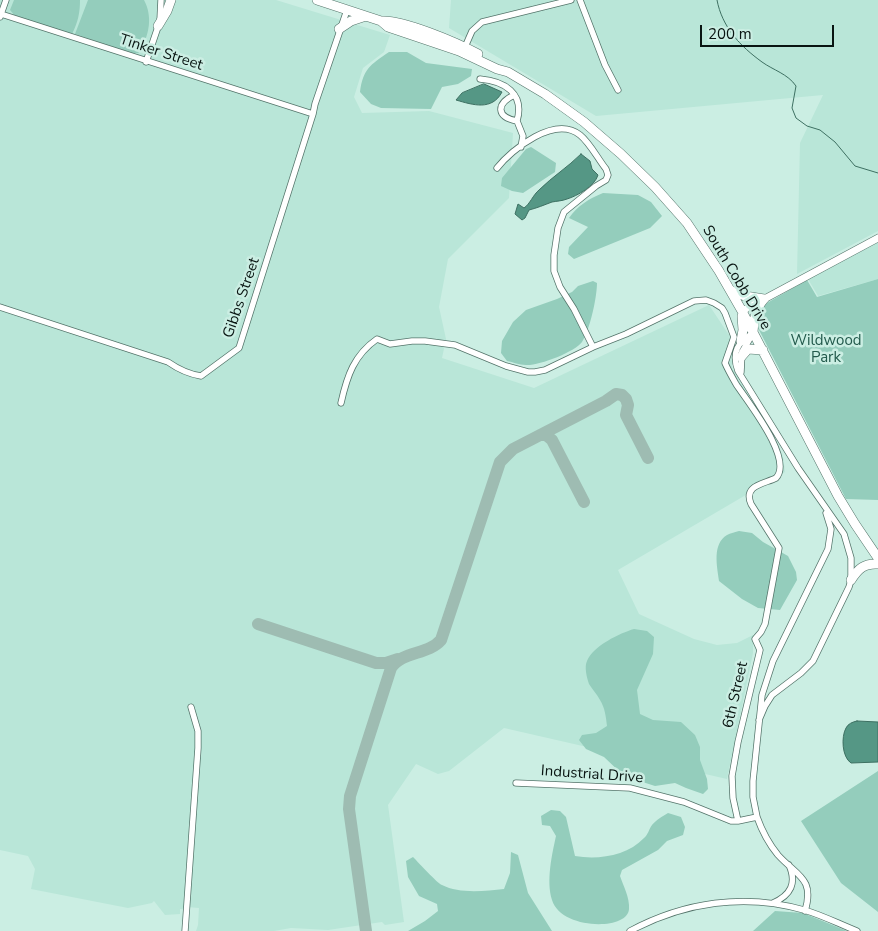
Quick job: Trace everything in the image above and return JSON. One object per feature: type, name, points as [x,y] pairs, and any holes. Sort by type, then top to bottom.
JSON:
[{"type":"main road","points":[[158,26],[171,0]]},
{"type":"main road","name":"South Cobb Drive","points":[[323,1],[381,21],[388,27],[462,49],[503,70],[544,94],[584,122],[633,165],[667,199],[706,250],[730,290],[846,510],[878,558]]},
{"type":"main road","points":[[340,29],[351,21],[366,16]]},
{"type":"main road","name":"South Cobb Drive","points":[[381,21],[390,20],[454,42],[462,49]]},
{"type":"main road","points":[[730,290],[745,296],[764,299],[755,314],[753,333]]},
{"type":"main road","points":[[741,341],[743,330],[742,311]]},
{"type":"main road","points":[[741,357],[748,349],[763,350]]},
{"type":"main road","points":[[851,580],[862,567],[869,564],[878,564]]},
{"type":"street","points":[[0,16],[6,0]]},
{"type":"street","points":[[146,62],[158,26],[162,0]]},
{"type":"street","points":[[454,42],[465,39],[475,27],[485,21],[571,0]]},
{"type":"street","points":[[580,0],[605,65],[618,90]]},
{"type":"street","name":"Gibbs Street","points":[[0,307],[168,362],[180,370],[200,376],[239,348],[315,104],[347,10]]},
{"type":"street","name":"Tinker Street","points":[[0,16],[313,114]]},
{"type":"street","points":[[462,49],[469,41],[469,36]]},
{"type":"street","points":[[480,79],[491,80],[506,86],[514,95],[518,105],[517,121],[523,136],[521,147]]},
{"type":"street","points":[[514,95],[508,98],[500,107],[507,117],[517,121]]},
{"type":"street","points":[[341,403],[349,370],[359,354],[377,339],[390,344],[425,341],[455,345],[506,366],[528,372],[545,370],[593,347],[574,309],[560,287],[554,272],[554,255],[558,228],[564,212],[606,180],[608,175],[584,140],[570,130],[546,131],[539,134],[506,157],[497,168]]},
{"type":"street","points":[[742,311],[878,238]]},
{"type":"street","name":"6th Street","points":[[593,347],[626,334],[694,301],[706,300],[722,308],[728,318],[734,337],[725,363],[736,384],[766,429],[778,456],[780,469],[778,476],[752,488],[749,496],[751,504],[779,548],[765,624],[755,639],[760,650],[738,742],[732,776],[732,793],[738,821]]},
{"type":"street","points":[[753,333],[741,341],[737,349],[737,368],[795,464],[839,525],[847,539],[851,558],[851,580],[813,661],[801,673],[772,695],[758,720]]},
{"type":"street","points":[[741,374],[743,348],[753,333]]},
{"type":"street","points":[[820,916],[812,906],[806,881],[772,848],[757,817],[753,787],[758,720],[762,695],[773,661],[828,548],[831,529],[824,506]]},
{"type":"street","points":[[185,931],[198,748],[198,731],[191,707]]},
{"type":"street","name":"Industrial Drive","points":[[516,782],[630,788],[702,808],[725,819],[738,821],[757,817]]},
{"type":"street","points":[[771,904],[786,895],[790,890],[793,878],[789,865]]},
{"type":"street","points":[[805,911],[809,896]]},
{"type":"street","points":[[630,931],[668,913],[698,905],[728,902],[771,904],[805,911],[857,931]]},
{"type":"shaded area","points":[[0,0],[276,0],[390,35],[384,52],[363,68],[354,97],[362,113],[429,111],[513,133],[509,198],[448,259],[439,307],[446,339],[442,358],[534,388],[709,305],[733,341],[732,368],[775,440],[783,457],[785,472],[618,570],[639,614],[694,639],[717,645],[737,643],[753,635],[753,653],[727,779],[504,728],[449,771],[438,774],[416,764],[388,805],[404,922],[385,925],[382,922],[328,930],[291,928],[274,931],[196,931],[199,908],[187,907],[186,910],[180,909],[180,914],[165,915],[154,901],[128,908],[31,889],[35,869],[28,856],[0,850]]},
{"type":"shaded area","points":[[451,0],[878,0],[878,231],[797,274],[800,143],[823,95],[596,116],[449,28]]},
{"type":"shaded area","points":[[484,84],[502,92],[493,102],[475,105],[456,100],[462,93]]},
{"type":"shaded area","points":[[581,154],[590,161],[592,169],[598,175],[590,187],[571,198],[529,210],[522,220],[515,214],[518,204],[524,208],[544,185]]},
{"type":"shaded area","points":[[878,242],[878,279],[818,296],[808,279]]},
{"type":"shaded area","points":[[857,721],[878,722],[878,762],[851,763],[848,760],[843,747],[844,732],[849,724]]},
{"type":"green space","points":[[14,0],[80,0],[80,9],[72,34],[15,16],[10,10]]},
{"type":"green space","points":[[88,0],[144,0],[147,6],[149,25],[144,44],[138,53],[130,53],[75,34]]},
{"type":"green space","points":[[389,52],[407,52],[426,63],[472,69],[471,76],[458,84],[442,87],[431,109],[381,108],[371,104],[360,92],[361,84],[368,68]]},
{"type":"green space","points":[[531,147],[556,163],[555,172],[523,193],[501,186],[502,178],[526,149]]},
{"type":"green space","points":[[603,193],[638,195],[651,202],[662,216],[650,228],[574,259],[568,254],[569,247],[588,227],[569,218],[584,203]]},
{"type":"green space","name":"Wildwood Park","points":[[878,279],[878,500],[846,499],[758,328],[758,321],[761,311],[767,303],[807,280],[817,297]]},
{"type":"green space","points":[[593,281],[597,283],[596,296],[588,330],[578,346],[556,358],[532,365],[507,361],[501,353],[502,341],[513,322],[526,310],[557,299],[572,292],[578,286]]},
{"type":"green space","points":[[739,531],[752,533],[763,542],[788,556],[796,572],[797,580],[780,610],[758,608],[742,599],[719,581],[717,550],[719,544],[727,535]]},
{"type":"green space","points":[[634,629],[647,631],[654,637],[653,654],[637,690],[640,714],[653,720],[681,722],[695,735],[700,747],[700,760],[707,779],[708,789],[703,794],[675,783],[655,786],[624,776],[604,757],[586,749],[579,740],[582,735],[596,733],[607,726],[603,706],[588,682],[586,663],[590,655],[601,645]]},
{"type":"green space","points":[[878,771],[878,912],[841,883],[801,821]]},
{"type":"green space","points":[[551,810],[560,811],[566,817],[575,856],[602,857],[621,853],[637,844],[645,837],[655,821],[668,813],[681,817],[685,827],[683,835],[667,841],[658,850],[622,870],[620,876],[629,905],[626,916],[618,921],[607,924],[594,924],[580,922],[568,917],[558,910],[552,900],[550,893],[551,859],[556,836],[550,826],[542,825],[541,816]]},
{"type":"green space","points":[[511,852],[518,855],[528,893],[552,931],[408,931],[438,911],[437,904],[419,896],[408,877],[406,861],[413,857],[436,881],[456,890],[504,889],[510,873]]},
{"type":"green space","points":[[775,911],[803,913],[847,931],[753,931]]},
{"type":"waterway","points":[[717,0],[723,19],[739,42],[762,62],[789,78],[796,86],[792,108],[796,118],[807,126],[820,130],[835,142],[855,166],[878,173]]},
{"type":"taxiway","points":[[366,931],[349,809],[350,796],[391,668],[402,659],[436,645],[441,640],[500,462],[513,449],[616,394],[622,395],[626,399],[628,405],[626,415],[648,458]]},
{"type":"taxiway","points":[[540,435],[546,435],[552,440],[584,502]]},
{"type":"taxiway","points":[[258,624],[376,663],[386,663],[398,659]]}]
